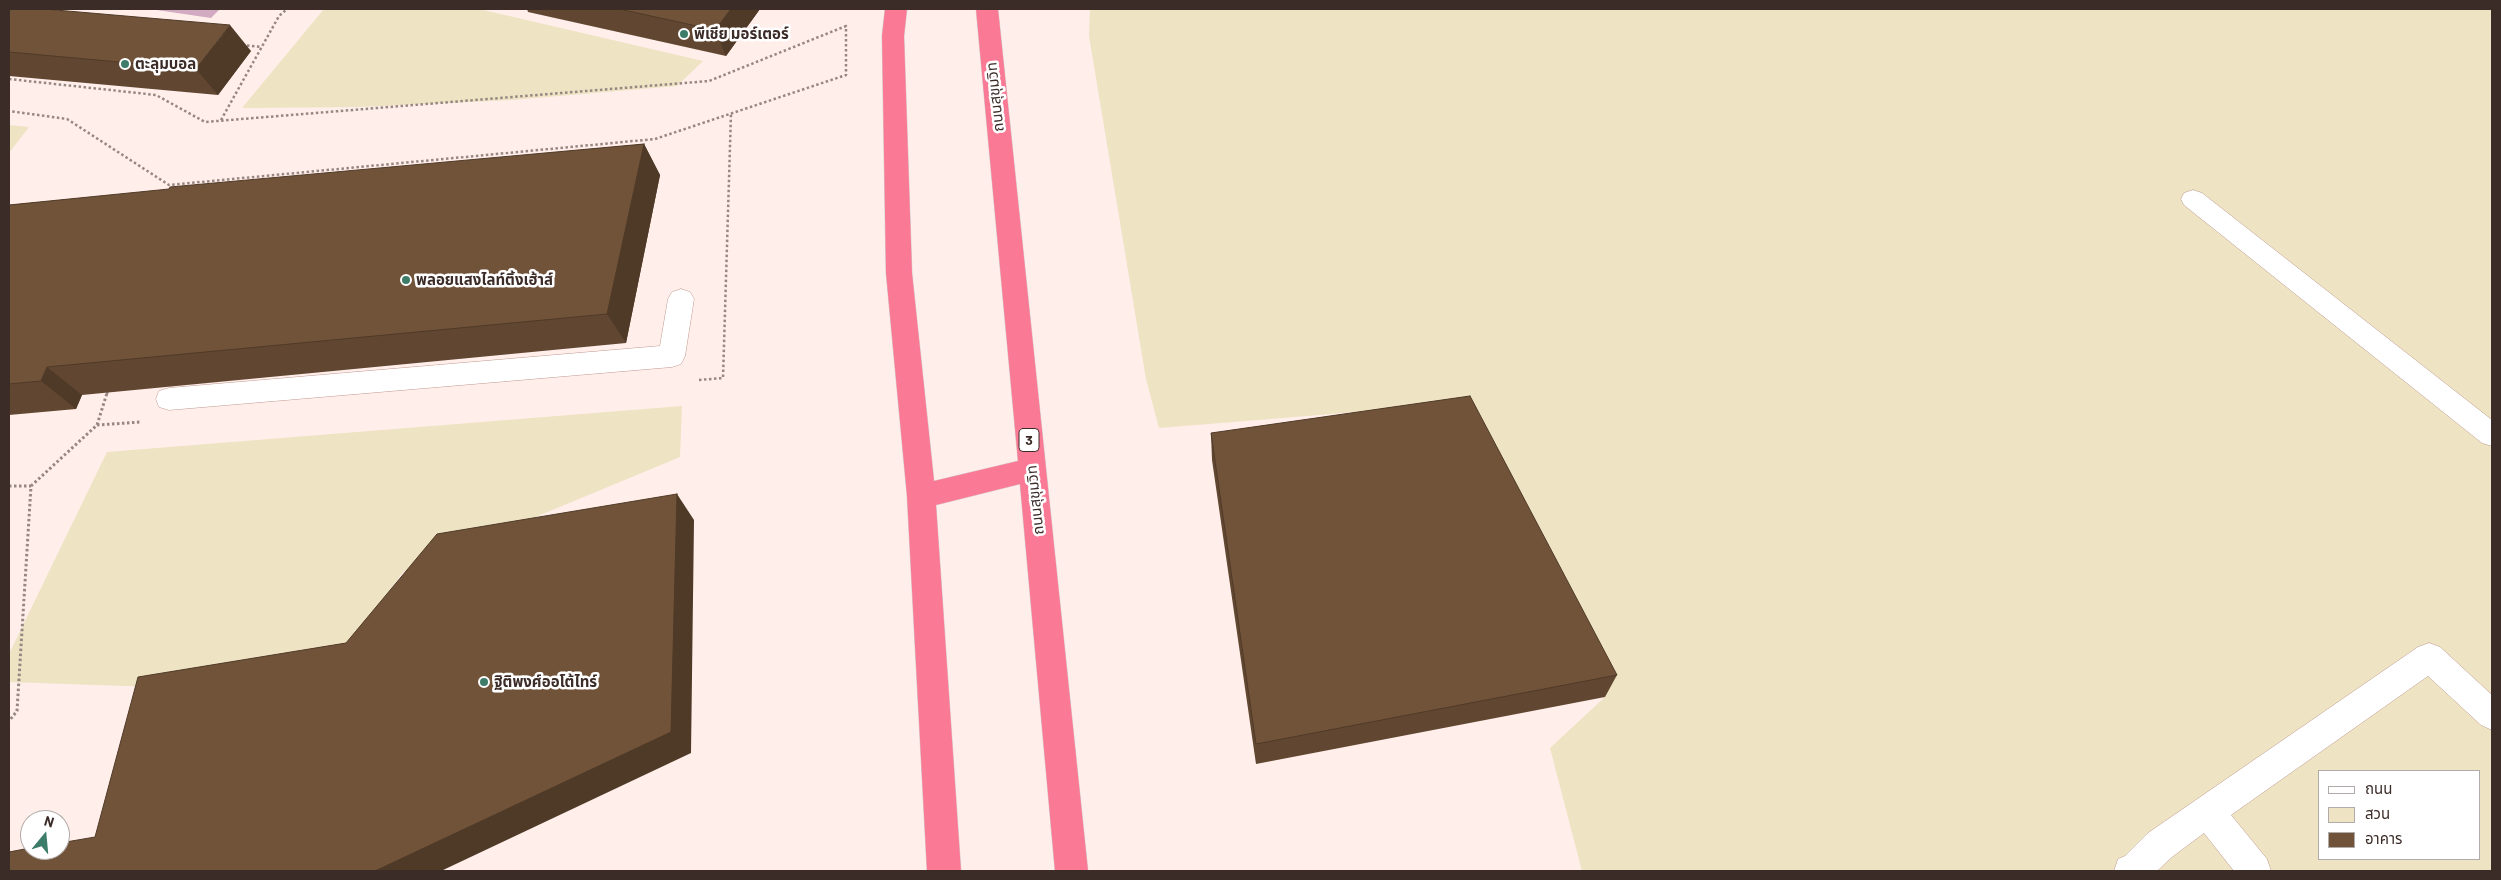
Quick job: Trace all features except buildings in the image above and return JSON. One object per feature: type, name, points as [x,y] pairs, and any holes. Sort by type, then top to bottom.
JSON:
[{"type":"highway","points":[[896,9],[894,36],[899,272],[921,496],[944,871]]},
{"type":"highway","name":"ถนนสุขุมวิท","points":[[987,9],[1072,871]]},
{"type":"highway","points":[[921,496],[1032,470]]},
{"type":"street","points":[[2193,200],[2492,435]]},
{"type":"street","points":[[169,399],[672,356],[681,299]]},
{"type":"street","points":[[2130,871],[2137,868],[2160,845],[2207,811],[2429,657],[2492,715]]},
{"type":"street","points":[[2207,811],[2255,871]]},
{"type":"path","points":[[221,120],[279,16],[287,9]]},
{"type":"path","points":[[9,79],[156,95],[205,122],[709,81],[846,26],[846,74],[655,139],[169,185],[67,119],[9,111]]},
{"type":"path","points":[[232,43],[262,47]]},
{"type":"path","points":[[166,194],[169,185]]},
{"type":"path","points":[[9,486],[31,486],[97,425],[108,388]]},
{"type":"path","points":[[9,721],[17,711],[31,486]]},
{"type":"green space","points":[[324,9],[479,9],[703,61],[677,86],[512,100],[360,107],[242,108]]},
{"type":"green space","points":[[1090,9],[2492,9],[2492,871],[1582,871],[1550,748],[1605,697],[1455,404],[1159,428],[1146,379],[1089,36]]},
{"type":"green space","points":[[9,125],[29,127],[9,153]]},
{"type":"green space","points":[[682,406],[680,457],[403,572],[348,649],[155,687],[9,682],[9,654],[107,452]]},
{"type":"shaded area","points":[[150,9],[220,9],[211,18]]},
{"type":"place","name":"พีเชีย มอร์เตอร์","points":[[684,34]]},
{"type":"place","name":"ตะลุมบอล","points":[[125,64]]},
{"type":"place","name":"พลอยแสงไลท์ติ้งเฮ้าส์","points":[[406,280]]},
{"type":"place","name":"ฐิติพงศ์ออโต้ไทร์","points":[[484,682]]}]
